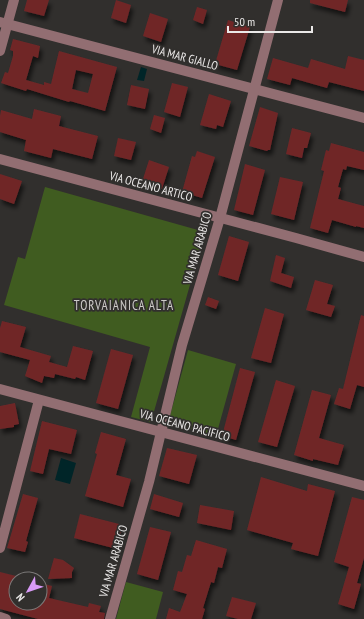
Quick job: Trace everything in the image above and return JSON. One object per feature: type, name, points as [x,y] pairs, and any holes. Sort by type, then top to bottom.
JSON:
[{"type":"street","points":[[0,51],[4,23],[14,0]]},
{"type":"street","name":"VIA MAR ARABICO","points":[[110,619],[162,431],[182,345],[220,218],[278,0]]},
{"type":"street","name":"VIA MAR GIALLO","points":[[4,23],[364,118]]},
{"type":"street","name":"VIA OCEANO ARTICO","points":[[0,159],[364,257]]},
{"type":"street","name":"VIA OCEANO PACIFICO","points":[[0,390],[162,431],[248,456],[364,486]]},
{"type":"street","points":[[0,548],[39,400]]},
{"type":"street","points":[[0,617],[6,619]]},
{"type":"green space","points":[[45,187],[205,232],[151,422],[131,417],[150,347],[4,305],[18,257],[25,259]]},
{"type":"green space","points":[[188,350],[236,364],[216,436],[168,423]]},
{"type":"green space","points":[[126,582],[163,592],[156,619],[116,619]]},
{"type":"water","points":[[141,67],[147,69],[144,81],[137,80]]},
{"type":"water","points":[[61,458],[76,463],[70,484],[55,480]]},
{"type":"building","points":[[27,0],[49,0],[44,16],[24,11]]},
{"type":"building","points":[[116,0],[131,5],[126,23],[111,18]]},
{"type":"building","points":[[310,0],[348,0],[345,12],[310,3]]},
{"type":"building","points":[[197,7],[207,10],[203,24],[193,20]]},
{"type":"building","points":[[150,13],[168,19],[161,42],[143,36]]},
{"type":"building","points":[[228,20],[250,27],[237,70],[215,64]]},
{"type":"building","points":[[13,39],[40,46],[38,58],[33,56],[26,80],[44,85],[44,82],[51,84],[59,51],[117,67],[105,111],[27,89],[26,91],[1,83],[5,72],[8,73],[13,56],[13,51],[10,50]],"holes":[[[76,70],[93,74],[88,93],[72,89]]]},
{"type":"building","points":[[348,56],[364,60],[364,91],[329,82],[327,88],[292,78],[290,85],[267,79],[273,58],[308,68],[311,59],[345,69]]},
{"type":"building","points":[[172,83],[188,87],[180,117],[164,112]]},
{"type":"building","points":[[131,85],[149,89],[145,109],[127,105]]},
{"type":"building","points":[[209,94],[231,101],[223,127],[217,125],[216,129],[200,125]]},
{"type":"building","points":[[260,107],[278,113],[270,150],[267,151],[249,146]]},
{"type":"building","points":[[34,109],[61,116],[59,126],[98,136],[92,159],[53,149],[51,158],[24,151],[26,140],[0,132],[1,110],[32,119]]},
{"type":"building","points":[[154,115],[165,118],[161,133],[150,129]]},
{"type":"building","points":[[292,128],[311,133],[307,148],[304,148],[302,158],[286,154]]},
{"type":"building","points":[[118,138],[136,142],[131,160],[114,156]]},
{"type":"building","points":[[331,143],[364,152],[364,170],[347,166],[346,170],[343,169],[338,187],[341,188],[338,199],[364,206],[364,228],[332,220],[328,233],[310,228],[324,171],[321,170],[326,150],[329,151]]},
{"type":"building","points":[[197,151],[215,157],[202,198],[182,192],[192,156],[195,157]]},
{"type":"building","points":[[149,160],[169,167],[162,189],[142,182]]},
{"type":"building","points":[[245,164],[265,170],[253,215],[234,210]]},
{"type":"building","points":[[0,174],[22,181],[14,204],[0,199]]},
{"type":"building","points":[[280,177],[303,182],[294,220],[271,214]]},
{"type":"building","points":[[229,236],[249,242],[238,281],[218,275]]},
{"type":"building","points":[[276,255],[285,258],[281,273],[294,277],[291,288],[270,281]]},
{"type":"building","points":[[315,280],[333,285],[327,304],[335,306],[331,317],[306,310]]},
{"type":"building","points":[[208,297],[219,301],[216,309],[205,305]]},
{"type":"building","points":[[265,308],[284,314],[271,363],[251,358]]},
{"type":"building","points":[[361,315],[364,316],[364,387],[357,385],[350,409],[334,404],[339,388],[343,389]]},
{"type":"building","points":[[2,321],[26,327],[20,347],[51,356],[49,362],[67,367],[73,346],[93,351],[85,380],[55,374],[54,378],[44,376],[42,383],[25,376],[30,360],[0,352],[0,328]]},
{"type":"building","points":[[111,349],[133,355],[118,409],[96,403]]},
{"type":"building","points":[[240,368],[255,372],[236,440],[222,436]]},
{"type":"building","points":[[276,380],[295,386],[277,447],[258,442]]},
{"type":"building","points":[[312,390],[331,395],[319,438],[344,445],[338,465],[313,459],[313,461],[294,455]]},
{"type":"building","points":[[15,403],[19,424],[14,425],[14,427],[0,429],[0,406]]},
{"type":"building","points":[[42,421],[77,430],[71,454],[49,449],[43,474],[30,471]]},
{"type":"building","points":[[101,432],[126,439],[116,475],[131,479],[123,507],[85,496],[97,454],[95,453]]},
{"type":"building","points":[[167,448],[197,455],[189,484],[159,476]]},
{"type":"building","points":[[261,477],[307,491],[308,484],[335,491],[318,556],[291,549],[293,543],[247,530]]},
{"type":"building","points":[[23,494],[38,498],[26,541],[28,542],[25,552],[7,548]]},
{"type":"building","points":[[154,494],[183,503],[179,517],[150,509]]},
{"type":"building","points":[[352,497],[364,500],[364,558],[357,583],[361,584],[354,609],[338,604],[349,567],[334,562]]},
{"type":"building","points":[[200,505],[234,511],[231,530],[197,523]]},
{"type":"building","points":[[80,514],[123,525],[117,549],[74,538]]},
{"type":"building","points":[[150,527],[171,532],[158,580],[137,574]]},
{"type":"building","points":[[196,540],[227,549],[222,568],[218,567],[214,583],[211,582],[203,608],[205,609],[202,619],[166,619],[169,608],[180,612],[187,594],[173,590],[178,571],[182,572],[187,555],[191,556]]},
{"type":"building","points":[[54,558],[63,560],[74,568],[72,578],[48,579]]},
{"type":"building","points":[[0,572],[8,574],[8,611],[48,611],[48,585],[52,586],[49,598],[88,607],[89,603],[101,606],[99,612],[105,613],[104,619],[38,619],[0,609]]},
{"type":"building","points":[[232,597],[256,603],[251,619],[238,619],[226,616]]},
{"type":"district","name":"TORVAIANICA ALTA","points":[[124,305]]}]
